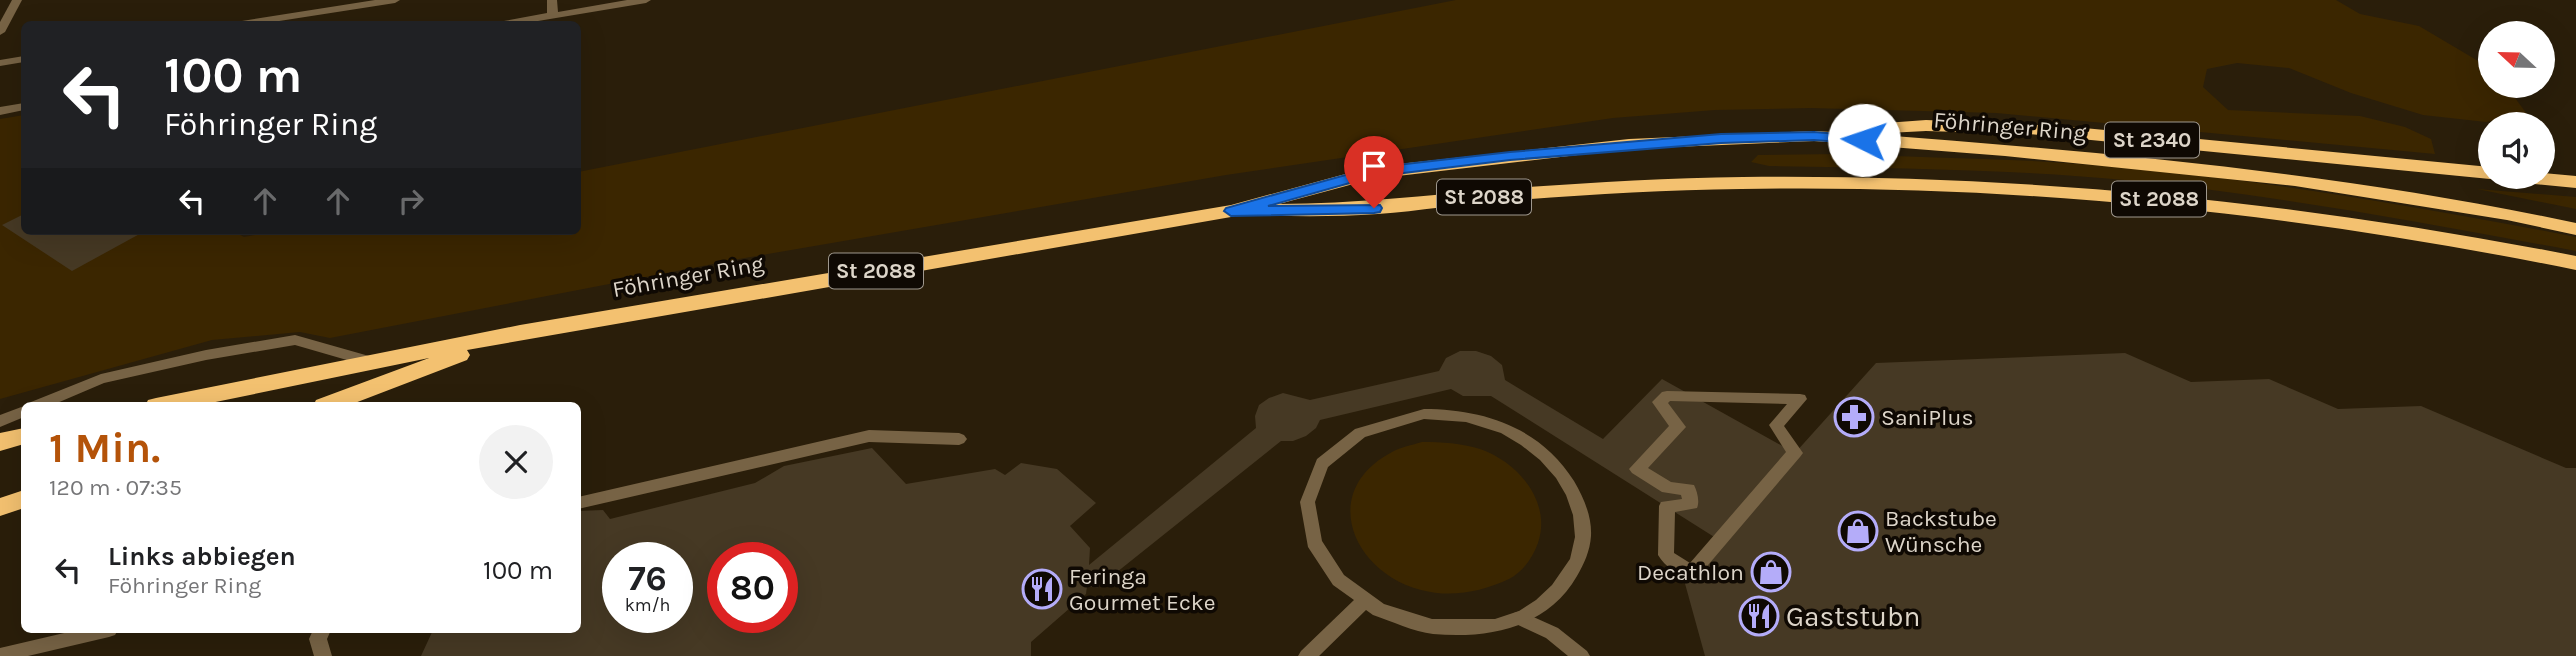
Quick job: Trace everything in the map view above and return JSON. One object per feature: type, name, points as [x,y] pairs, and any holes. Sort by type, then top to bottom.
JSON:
[{"type":"highway","name":"St 2340","points":[[1814,136],[1908,124],[1996,127],[2478,172]]},
{"type":"highway","name":"Föhringer Ring","points":[[176,402],[520,332],[1231,211],[1371,173],[1629,144],[1814,136],[2005,150],[2295,180],[2507,214],[2576,229]]},
{"type":"highway","points":[[2555,180],[2576,182]]},
{"type":"highway","name":"Föhringer Ring","points":[[1231,211],[1374,208],[1514,194],[1685,185],[1836,182],[1930,185],[2108,194],[2304,215],[2576,263]]},
{"type":"highway","points":[[335,402],[520,332]]},
{"type":"highway","points":[[0,442],[21,437]]},
{"type":"highway","points":[[0,507],[21,500]]},
{"type":"street","points":[[0,32],[17,0]]},
{"type":"street","points":[[261,21],[394,0]]},
{"type":"street","points":[[552,0],[552,16]]},
{"type":"street","points":[[522,21],[646,0]]},
{"type":"street","points":[[0,63],[21,60]]},
{"type":"street","points":[[0,111],[21,108]]},
{"type":"street","points":[[46,402],[101,379],[206,355],[295,340],[371,362]]},
{"type":"street","points":[[1667,396],[1800,399],[1776,425],[1795,453],[1691,573],[1666,555],[1667,506],[1691,503],[1688,489],[1668,488],[1637,469],[1678,427],[1659,402],[1667,396]]},
{"type":"street","points":[[0,421],[21,412]]},
{"type":"street","points":[[1424,414],[1452,414],[1479,419],[1505,428],[1532,443],[1555,463],[1571,486],[1581,512],[1584,534],[1580,555],[1570,575],[1556,593],[1521,618],[1475,630],[1435,630],[1396,621],[1361,604],[1339,585],[1322,564],[1311,541],[1307,517],[1310,494],[1317,473],[1331,453],[1349,438],[1372,426],[1397,418],[1424,414]]},
{"type":"street","points":[[581,502],[869,436],[959,439]]},
{"type":"street","points":[[1307,656],[1361,604]]},
{"type":"street","points":[[1521,618],[1552,633],[1581,656]]},
{"type":"street","points":[[0,655],[96,633]]},
{"type":"street","points":[[321,633],[318,639],[323,656]]},
{"type":"shaded area","points":[[1456,0],[2336,0],[2360,14],[2419,26],[2478,61],[2478,98],[2515,98],[2526,112],[2478,112],[2478,121],[2423,115],[2351,93],[2289,68],[2237,63],[2207,69],[2203,87],[2228,110],[2360,116],[2405,127],[2431,139],[2435,154],[1996,113],[1810,108],[1715,110],[1613,118],[1226,175],[739,259],[330,338],[300,332],[212,340],[0,399],[0,119],[21,116],[21,235],[581,235],[581,171]]},
{"type":"shaded area","points":[[1839,154],[2071,163],[2222,178],[2400,205],[2576,237],[2576,251],[2407,220],[2181,186],[1991,171],[1769,166],[1751,162],[1758,155]]},
{"type":"shaded area","points":[[2477,189],[2576,197],[2576,209]]},
{"type":"shaded area","points":[[1422,442],[1451,443],[1480,449],[1507,463],[1528,485],[1536,499],[1541,528],[1533,554],[1514,576],[1477,590],[1432,592],[1397,581],[1377,566],[1362,549],[1353,529],[1350,508],[1356,487],[1369,468],[1392,452]]},
{"type":"building","points":[[21,216],[21,235],[138,235],[72,271],[2,225]]},
{"type":"building","points":[[1460,351],[1476,351],[1491,356],[1502,365],[1505,380],[1603,439],[1662,379],[1795,453],[1876,363],[2125,353],[2191,382],[2269,379],[2338,409],[2421,406],[2566,468],[2576,468],[2576,656],[1705,656],[1684,580],[1719,540],[1491,396],[1463,396],[1451,389],[1320,420],[1316,428],[1306,436],[1293,441],[1281,441],[1097,588],[1087,586],[1086,594],[1031,642],[1031,656],[421,656],[432,633],[581,633],[581,511],[603,510],[610,519],[755,483],[784,466],[872,448],[906,484],[995,469],[1005,475],[1021,463],[1057,469],[1096,503],[1070,526],[1090,548],[1089,565],[1256,428],[1255,416],[1259,405],[1283,393],[1310,400],[1439,371],[1446,358]]},
{"type":"place","name":"SaniPlus","points":[[1854,417]]},
{"type":"place","name":"Backstube Wünsche","points":[[1858,531]]},
{"type":"place","name":"Decathlon","points":[[1771,572]]},
{"type":"place","name":"Feringa Gourmet Ecke","points":[[1042,589]]},
{"type":"place","name":"Gaststubn","points":[[1759,616]]},
{"type":"route","points":[[1374,208],[1231,211],[1371,173],[1510,156],[1721,138],[1814,136],[1864,140]]}]
